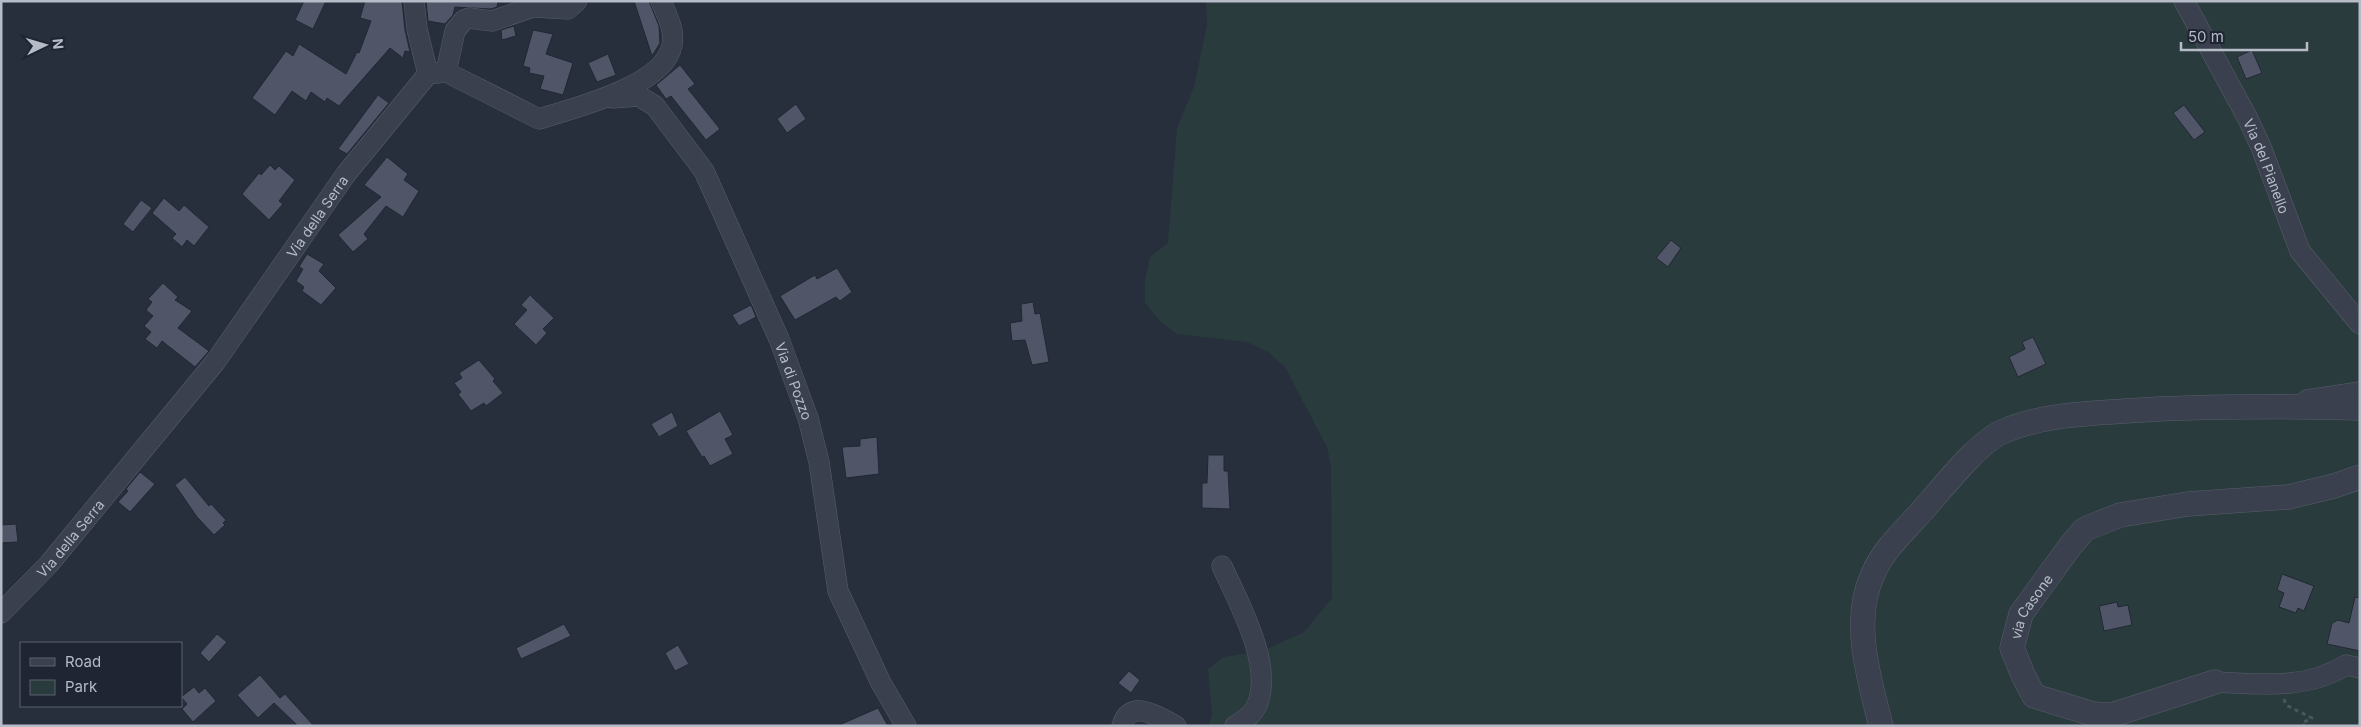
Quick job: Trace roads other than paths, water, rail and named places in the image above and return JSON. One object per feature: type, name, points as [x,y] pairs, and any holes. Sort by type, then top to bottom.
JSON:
[{"type":"street","points":[[414,1],[417,29],[437,73],[539,119],[601,99],[652,75],[665,62],[672,46],[672,27],[661,1]]},
{"type":"street","points":[[437,73],[455,31],[464,20],[469,18],[492,21],[533,7],[568,9],[577,1]]},
{"type":"street","name":"Via del Pianello","points":[[2184,1],[2254,132],[2300,251],[2360,324]]},
{"type":"street","name":"Via della Serra","points":[[1,613],[49,564],[216,361],[346,174],[437,73]]},
{"type":"street","name":"Via di Pozzo","points":[[601,99],[639,96],[655,106],[704,171],[779,339],[808,418],[819,462],[838,591],[881,683],[906,726]]},
{"type":"street","points":[[2279,406],[2360,392]]},
{"type":"street","points":[[1881,726],[1868,677],[1863,633],[1864,598],[1873,572],[1896,539],[1978,451],[2000,433],[2030,421],[2103,413],[2192,407],[2279,406],[2360,408]]},
{"type":"street","name":"via Casone","points":[[2360,477],[2334,486],[2288,497],[2188,504],[2120,515],[2085,530],[2071,545],[2021,614],[2012,648],[2022,675],[2034,696],[2093,714],[2112,715],[2215,682],[2300,683],[2331,675],[2346,665],[2360,668]]},
{"type":"street","points":[[1222,566],[1246,621],[1262,668],[1262,686],[1257,705],[1249,717],[1235,726]]},
{"type":"street","points":[[1122,726],[1124,718],[1132,710],[1142,710],[1176,726]]}]
